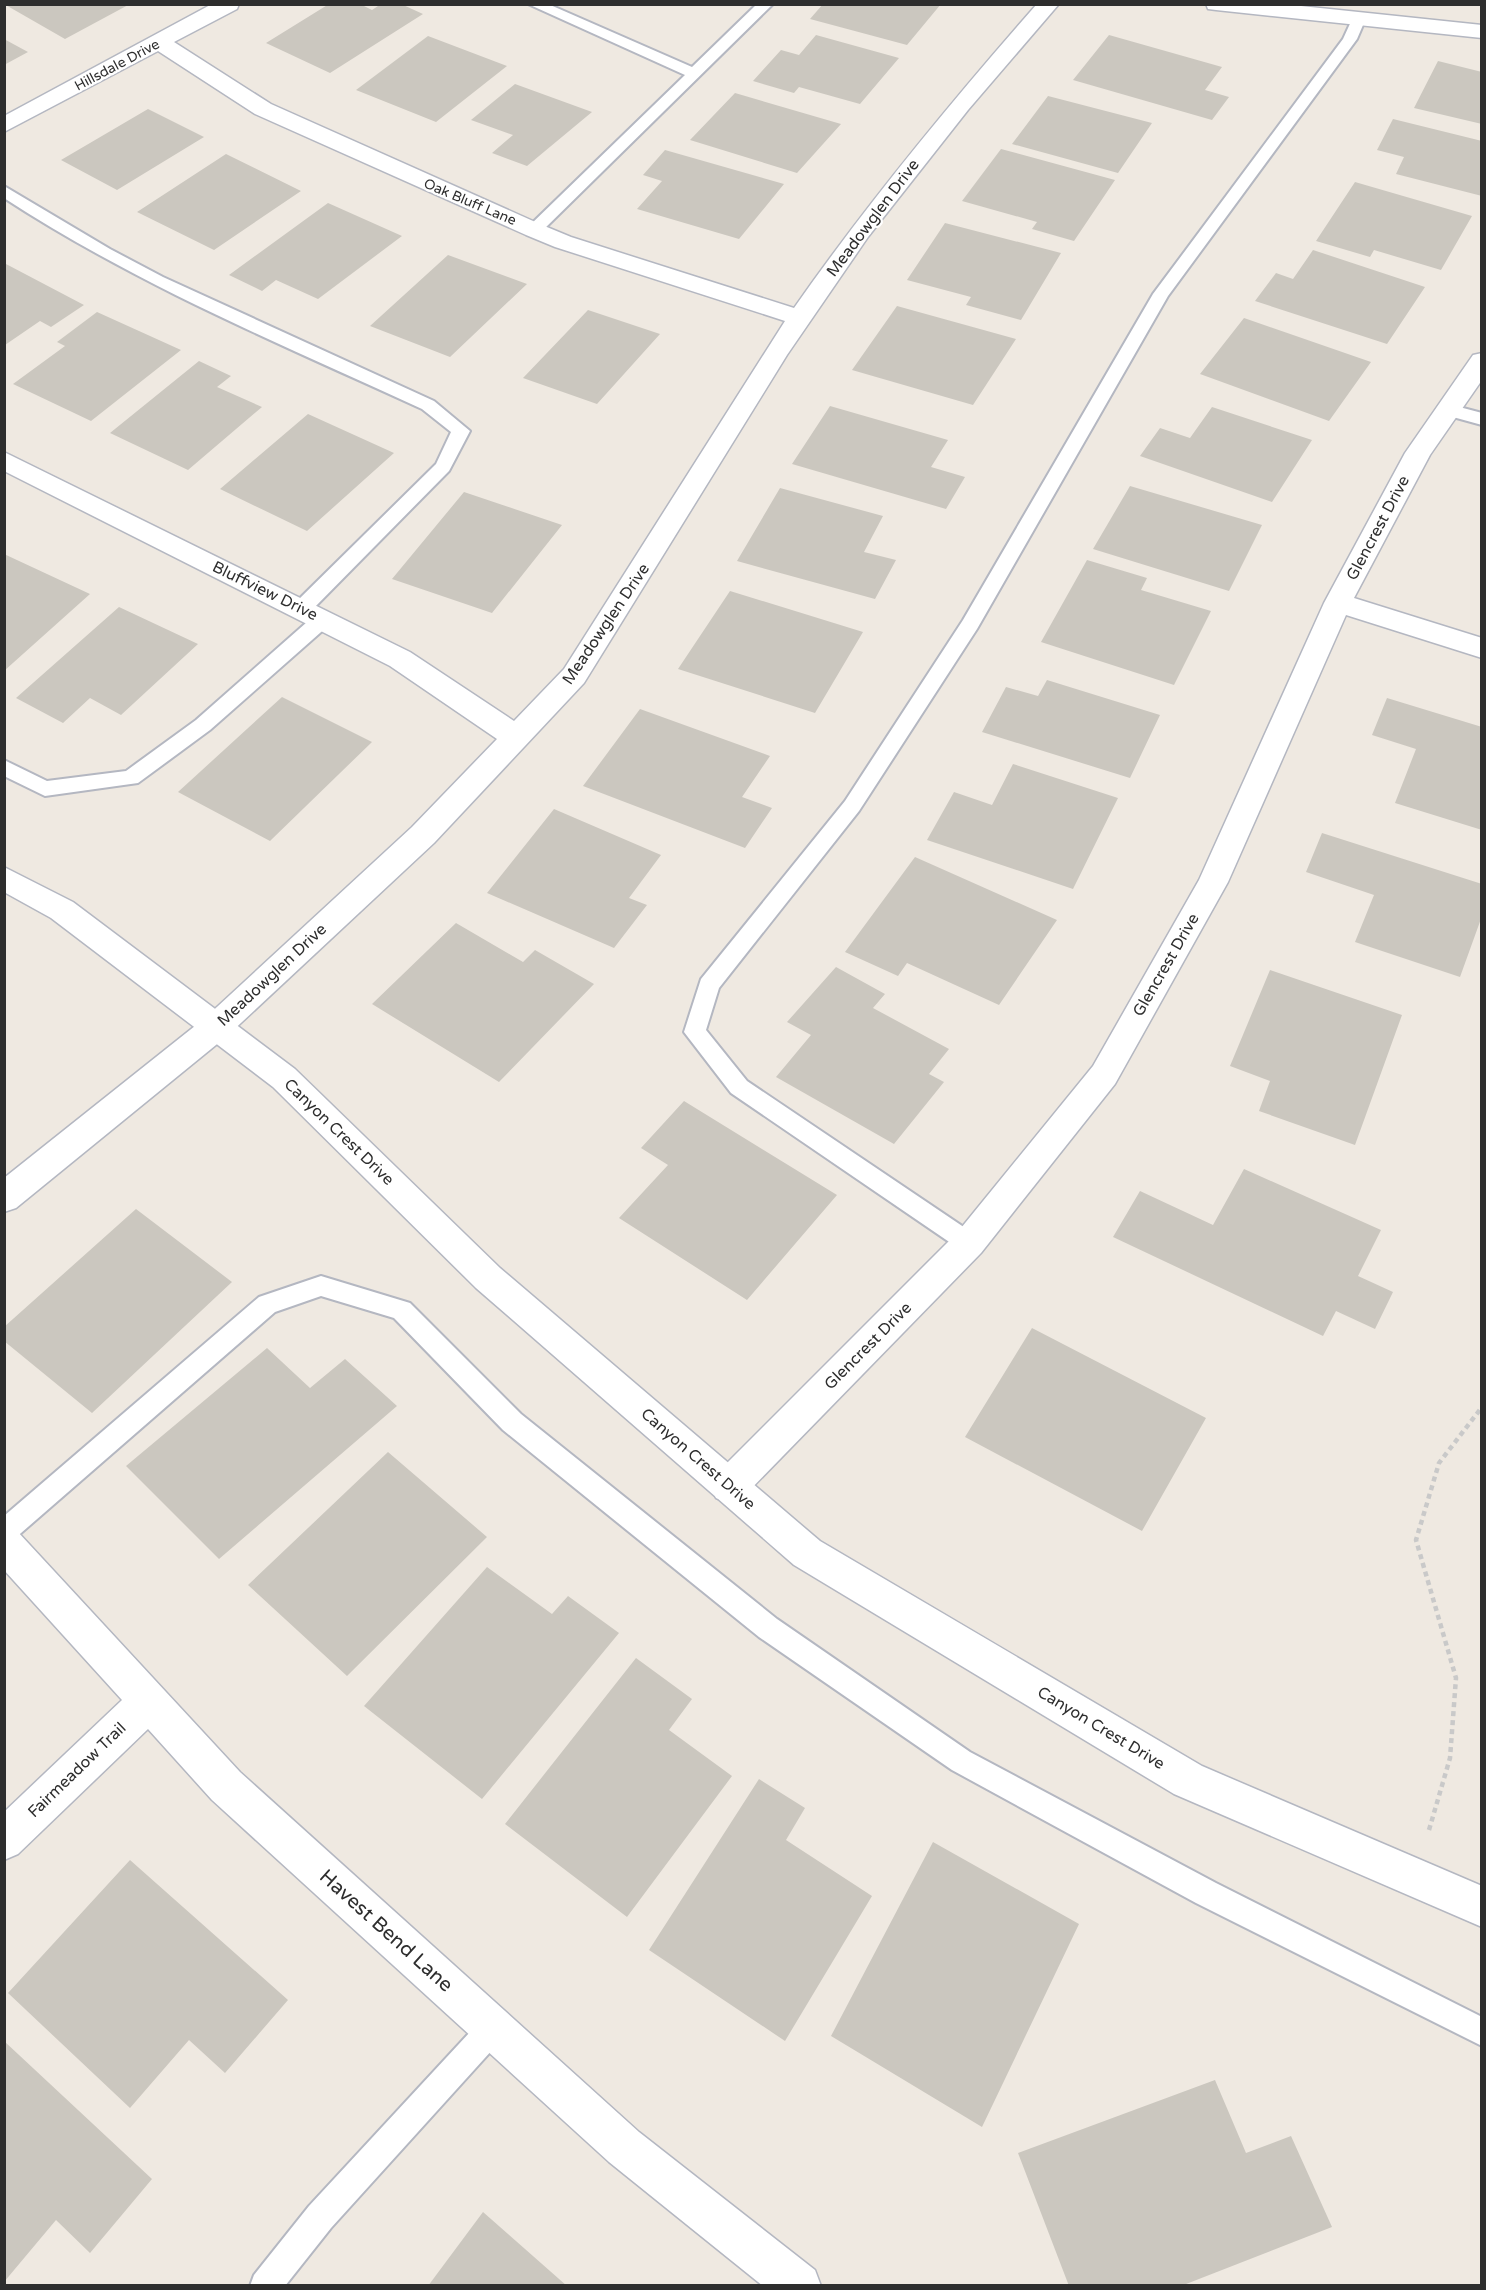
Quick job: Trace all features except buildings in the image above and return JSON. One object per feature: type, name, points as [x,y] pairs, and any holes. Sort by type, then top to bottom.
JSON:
[{"type":"street","name":"Hillsdale Drive","points":[[4,125],[229,4]]},
{"type":"street","name":"Meadowglen Drive","points":[[4,1198],[216,1027],[423,835],[574,676],[800,318],[859,232],[960,105],[1049,4]]},
{"type":"street","points":[[1216,4],[1482,32]]},
{"type":"street","name":"Oak Bluff Lane","points":[[159,42],[263,109],[534,230],[563,242],[800,318]]},
{"type":"street","name":"Glencrest Drive","points":[[729,1486],[969,1243],[1104,1075],[1213,882],[1338,603],[1418,453],[1482,361]]},
{"type":"street","name":"Bluffview Drive","points":[[4,460],[400,659],[516,737]]},
{"type":"street","points":[[1338,603],[1482,648]]},
{"type":"street","name":"Canyon Crest Drive","points":[[4,878],[62,910],[284,1078],[488,1278],[807,1553],[1188,1780],[1482,1907]]},
{"type":"street","name":"Havest Bend Lane","points":[[4,1543],[226,1786],[624,2147],[799,2286]]},
{"type":"street","name":"Fairmeadow Trail","points":[[4,1840],[149,1701]]},
{"type":"lane","points":[[535,4],[695,74]]},
{"type":"lane","points":[[534,230],[766,4]]},
{"type":"lane","points":[[969,1243],[739,1087],[695,1032],[709,985],[852,806],[970,624],[1161,294],[1350,39],[1359,18]]},
{"type":"lane","points":[[4,191],[46,220],[184,292],[428,405],[461,431],[443,466],[311,615],[203,725],[131,778],[45,789],[4,767]]},
{"type":"lane","points":[[1448,410],[1482,420]]},
{"type":"lane","points":[[4,1532],[267,1304],[321,1286],[402,1310],[512,1422],[768,1628],[961,1761],[1206,1893],[1482,2032]]},
{"type":"lane","points":[[265,2286],[320,2217],[493,2028]]},
{"type":"path","points":[[1407,1874],[1433,1821],[1450,1758],[1456,1678],[1416,1540],[1439,1463],[1482,1407]]}]
